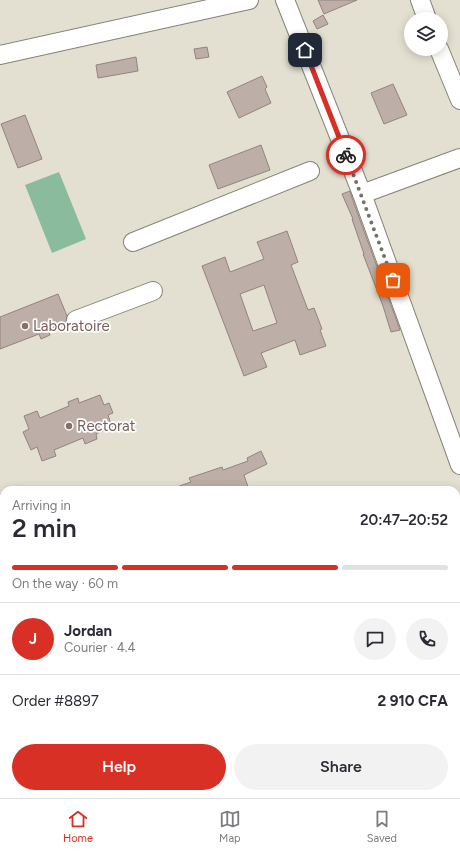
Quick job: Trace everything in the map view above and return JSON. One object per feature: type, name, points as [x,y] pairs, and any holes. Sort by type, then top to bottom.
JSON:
[{"type":"street","points":[[0,54],[248,0]]},
{"type":"street","points":[[285,0],[362,194],[460,465]]},
{"type":"street","points":[[420,0],[424,12]]},
{"type":"street","points":[[443,56],[460,100]]},
{"type":"street","points":[[362,194],[460,158]]},
{"type":"street","points":[[133,242],[310,171]]},
{"type":"street","points":[[76,320],[153,291]]},
{"type":"green space","points":[[59,172],[86,239],[52,253],[25,185]]},
{"type":"building","points":[[318,0],[357,0],[324,14]]},
{"type":"building","points":[[323,15],[328,24],[317,29],[313,21]]},
{"type":"building","points":[[207,47],[209,57],[196,59],[194,49]]},
{"type":"building","points":[[136,57],[138,71],[98,78],[96,65]]},
{"type":"building","points":[[262,76],[267,87],[265,89],[271,103],[239,118],[227,92]]},
{"type":"building","points":[[393,84],[407,115],[384,124],[371,93]]},
{"type":"building","points":[[25,115],[42,159],[18,168],[1,124]]},
{"type":"building","points":[[261,145],[270,170],[218,189],[209,165]]},
{"type":"building","points":[[350,191],[400,330],[391,332],[383,306],[363,254],[353,219],[342,194]]},
{"type":"building","points":[[287,231],[298,262],[291,265],[308,310],[314,308],[322,329],[320,330],[326,346],[300,355],[295,340],[261,353],[267,367],[244,376],[202,266],[225,257],[230,272],[264,259],[257,242]],"holes":[[[264,285],[277,323],[253,331],[240,294]]]},
{"type":"building","points":[[58,294],[67,316],[66,322],[48,330],[50,335],[41,339],[39,334],[0,349],[0,317]]},
{"type":"building","points":[[100,395],[104,405],[109,403],[113,413],[108,415],[112,427],[96,434],[97,439],[85,444],[83,438],[54,450],[56,456],[42,461],[37,447],[31,450],[23,432],[29,429],[24,416],[37,411],[40,418],[69,406],[68,402],[78,398],[79,403]]},
{"type":"building","points":[[261,451],[267,464],[244,475],[248,486],[180,486],[191,482],[189,478],[222,467],[223,470],[248,461],[247,458]]},
{"type":"way so far","points":[[346,155],[362,194],[393,280]]},
{"type":"place","name":"Laboratoire","points":[[25,326]]},
{"type":"place","name":"Rectorat","points":[[69,426]]},
{"type":"route","points":[[305,50],[346,155]]}]
